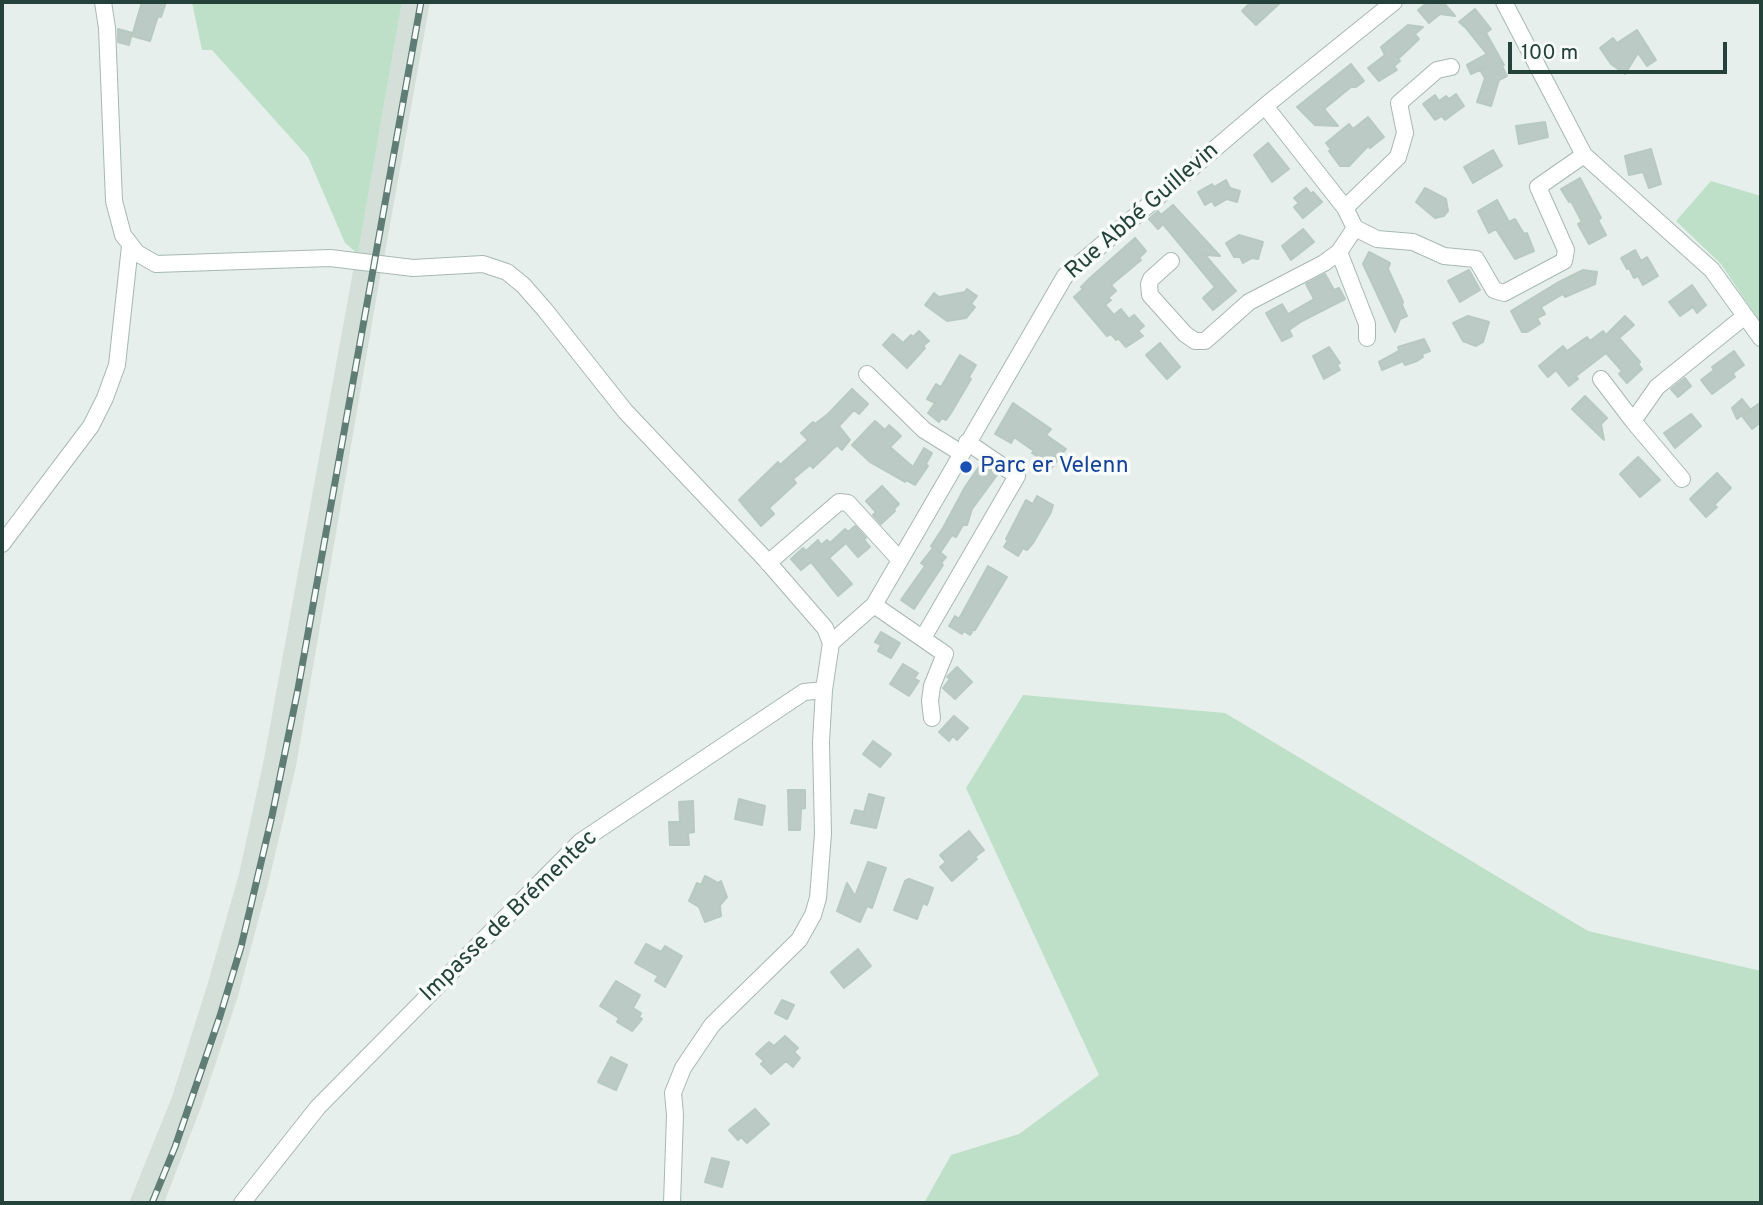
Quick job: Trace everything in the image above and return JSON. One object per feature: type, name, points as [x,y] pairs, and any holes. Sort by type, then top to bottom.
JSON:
[{"type":"street","name":"Rue Abbé Guillevin","points":[[831,643],[874,605],[1065,276],[1265,106],[1394,2]]},
{"type":"street","points":[[1504,2],[1584,155],[1712,271],[1761,338]]},
{"type":"street","points":[[103,3],[107,28],[114,201],[123,235],[130,246],[156,264],[318,258],[414,268],[483,264],[497,267],[523,285],[625,411],[768,563],[825,628],[831,643],[824,690],[821,743],[823,834],[816,907],[799,940],[712,1025],[683,1068],[673,1093],[675,1115],[672,1203]]},
{"type":"street","points":[[1345,208],[1398,156],[1405,134],[1399,103],[1437,71],[1451,67]]},
{"type":"street","points":[[1265,106],[1345,208],[1355,228],[1377,239],[1413,242],[1444,256],[1476,259],[1494,290],[1504,293],[1564,261],[1566,250],[1538,187],[1584,155]]},
{"type":"street","points":[[1171,261],[1151,279],[1150,295],[1185,334],[1195,341],[1205,341],[1248,302],[1324,263],[1339,252],[1355,228]]},
{"type":"street","points":[[2,544],[91,426],[105,398],[117,365],[130,246]]},
{"type":"street","points":[[1339,252],[1367,324],[1367,338]]},
{"type":"street","points":[[1633,421],[1657,387],[1745,316]]},
{"type":"street","points":[[867,374],[924,430],[964,447],[1017,476],[923,638]]},
{"type":"street","points":[[1601,379],[1682,479]]},
{"type":"street","points":[[768,563],[839,502],[848,503],[899,559]]},
{"type":"street","points":[[874,605],[945,654],[931,694],[932,718]]},
{"type":"street","name":"Impasse de Brémentec","points":[[242,1203],[318,1107],[580,842],[804,692],[824,690]]},
{"type":"shaded area","points":[[402,2],[430,2],[384,258],[358,254]]},
{"type":"shaded area","points":[[354,266],[381,271],[296,766],[269,880],[238,996],[201,1107],[164,1203],[129,1203],[172,1097],[239,874],[264,759]]},
{"type":"green space","points":[[192,2],[402,2],[358,254],[345,243],[308,157],[212,50],[202,50]]},
{"type":"green space","points":[[1711,181],[1761,196],[1761,324],[1721,264],[1676,221]]},
{"type":"green space","points":[[1023,695],[1225,713],[1588,931],[1761,971],[1761,1203],[924,1203],[951,1155],[1019,1134],[1099,1075],[966,788]]},
{"type":"building","points":[[142,2],[166,2],[150,41],[132,36]]},
{"type":"building","points":[[1251,2],[1281,2],[1256,25],[1242,11]]},
{"type":"building","points":[[1428,2],[1443,2],[1455,16],[1440,14],[1429,23],[1418,10]]},
{"type":"building","points":[[1475,9],[1491,29],[1486,33],[1504,65],[1502,66],[1507,76],[1499,80],[1491,106],[1477,102],[1485,78],[1480,70],[1486,67],[1471,74],[1467,65],[1487,54],[1459,22]]},
{"type":"building","points":[[1408,25],[1423,27],[1415,34],[1419,39],[1398,59],[1400,61],[1394,66],[1397,70],[1379,81],[1368,68],[1385,55],[1381,47]]},
{"type":"building","points":[[118,29],[132,33],[129,45],[118,42]]},
{"type":"building","points":[[1637,30],[1656,60],[1647,66],[1638,53],[1625,74],[1611,64],[1600,48],[1613,38],[1617,43]]},
{"type":"building","points":[[1351,64],[1364,81],[1351,87],[1324,109],[1338,126],[1315,125],[1297,107]]},
{"type":"building","points":[[1456,94],[1464,106],[1445,120],[1442,116],[1435,120],[1423,104],[1435,95],[1439,101]]},
{"type":"building","points":[[1368,117],[1384,137],[1370,148],[1368,146],[1349,166],[1340,166],[1326,143],[1349,124],[1353,129]]},
{"type":"building","points":[[1545,122],[1548,137],[1519,144],[1516,126]]},
{"type":"building","points":[[1268,143],[1289,169],[1272,182],[1254,155]]},
{"type":"building","points":[[1651,149],[1661,184],[1649,188],[1643,172],[1629,175],[1625,156]]},
{"type":"building","points":[[1493,150],[1502,166],[1473,183],[1464,167]]},
{"type":"building","points":[[1580,178],[1601,218],[1598,220],[1606,235],[1589,244],[1578,224],[1582,222],[1561,189]]},
{"type":"building","points":[[1226,180],[1230,188],[1240,191],[1237,202],[1227,199],[1215,206],[1212,201],[1205,205],[1198,192]]},
{"type":"building","points":[[1306,188],[1322,202],[1303,218],[1294,207],[1299,203],[1294,198]]},
{"type":"building","points":[[1425,188],[1446,199],[1448,211],[1444,216],[1435,218],[1416,202]]},
{"type":"building","points":[[1497,200],[1509,222],[1515,219],[1524,234],[1527,233],[1534,251],[1515,259],[1496,229],[1489,233],[1478,211]]},
{"type":"building","points":[[1173,205],[1220,256],[1205,255],[1236,291],[1213,310],[1203,298],[1215,287],[1163,224],[1158,229],[1149,219],[1158,211],[1161,215]]},
{"type":"building","points":[[1303,229],[1314,242],[1291,260],[1282,246]]},
{"type":"building","points":[[1239,235],[1263,242],[1258,259],[1252,258],[1243,263],[1240,257],[1234,257],[1226,243]]},
{"type":"building","points":[[1135,238],[1146,251],[1139,258],[1141,260],[1111,285],[1116,291],[1105,305],[1114,315],[1121,309],[1129,319],[1134,315],[1144,326],[1138,331],[1143,336],[1126,347],[1118,338],[1116,340],[1111,334],[1107,336],[1074,297],[1090,278]]},
{"type":"building","points":[[1635,250],[1641,261],[1647,257],[1658,276],[1643,285],[1638,276],[1634,278],[1621,258]]},
{"type":"building","points":[[1369,252],[1390,263],[1388,269],[1403,302],[1407,316],[1400,319],[1395,332],[1363,264]]},
{"type":"building","points":[[1469,270],[1480,290],[1460,302],[1448,281]]},
{"type":"building","points":[[1583,270],[1597,272],[1595,284],[1565,297],[1563,294],[1541,307],[1545,314],[1537,318],[1540,324],[1522,332],[1511,311]]},
{"type":"building","points":[[1325,274],[1334,290],[1339,288],[1345,299],[1302,321],[1289,330],[1292,336],[1282,341],[1266,313],[1282,304],[1288,314],[1314,299],[1306,284]]},
{"type":"building","points":[[1692,285],[1706,305],[1697,313],[1693,307],[1680,316],[1669,302]]},
{"type":"building","points":[[967,289],[977,296],[971,304],[975,307],[966,318],[947,321],[925,305],[934,293],[939,297],[965,292]]},
{"type":"building","points":[[1468,316],[1489,322],[1483,342],[1476,346],[1463,341],[1453,323]]},
{"type":"building","points":[[1625,316],[1634,325],[1619,338],[1640,362],[1638,364],[1642,369],[1627,383],[1619,374],[1622,371],[1606,353],[1576,376],[1578,379],[1569,386],[1556,370],[1548,377],[1539,366],[1563,346],[1567,351],[1587,337],[1590,341],[1603,331],[1606,335]]},
{"type":"building","points":[[919,331],[929,341],[907,368],[883,345],[893,334],[903,343]]},
{"type":"building","points":[[1424,339],[1430,351],[1422,354],[1423,357],[1405,365],[1403,361],[1382,370],[1379,362],[1399,351],[1398,347]]},
{"type":"building","points":[[1160,343],[1180,367],[1167,379],[1146,355]]},
{"type":"building","points":[[1329,347],[1340,363],[1337,365],[1340,370],[1324,379],[1313,356]]},
{"type":"building","points":[[1734,351],[1744,365],[1733,373],[1735,377],[1712,394],[1701,380],[1714,370],[1712,367]]},
{"type":"building","points":[[960,355],[976,365],[951,413],[946,420],[942,418],[939,422],[928,413],[935,403],[927,399],[936,384],[941,387]]},
{"type":"building","points":[[1685,378],[1691,386],[1678,397],[1671,389]]},
{"type":"building","points":[[852,389],[868,404],[859,414],[854,410],[839,426],[850,440],[842,450],[837,445],[813,468],[810,465],[793,479],[796,483],[769,508],[774,514],[761,526],[739,500],[778,462],[780,465],[808,440],[801,433],[828,414]]},
{"type":"building","points":[[1585,396],[1607,418],[1601,424],[1604,440],[1572,409]]},
{"type":"building","points":[[1742,399],[1750,409],[1737,419],[1732,408]]},
{"type":"building","points":[[1761,402],[1761,422],[1752,429],[1742,416]]},
{"type":"building","points":[[1013,403],[1051,429],[1046,435],[1066,449],[1050,470],[1032,453],[1034,451],[1014,437],[1011,443],[995,434]]},
{"type":"building","points":[[1691,414],[1701,426],[1675,448],[1664,433]]},
{"type":"building","points":[[875,421],[885,430],[889,425],[901,436],[890,447],[913,467],[924,448],[932,453],[926,464],[928,466],[915,485],[870,462],[852,445]]},
{"type":"building","points":[[1638,457],[1660,480],[1640,497],[1620,474]]},
{"type":"building","points":[[981,464],[997,475],[972,509],[967,525],[963,525],[956,537],[952,535],[940,553],[946,557],[941,563],[943,565],[914,609],[901,600],[925,566],[921,563],[933,548],[931,546]]},
{"type":"building","points":[[1717,473],[1731,488],[1706,517],[1690,499]]},
{"type":"building","points":[[882,486],[899,504],[881,524],[873,515],[876,512],[866,501]]},
{"type":"building","points":[[1037,496],[1053,505],[1051,512],[1033,543],[1027,550],[1023,548],[1018,556],[1004,547],[1008,540],[1006,539],[1026,500],[1033,504]]},
{"type":"building","points":[[855,526],[870,547],[858,557],[846,543],[829,558],[852,584],[838,596],[811,562],[801,570],[791,559],[818,540],[821,545],[827,540],[830,543],[845,529],[848,532]]},
{"type":"building","points":[[988,566],[1007,577],[975,630],[970,635],[964,631],[962,634],[949,626],[955,616],[959,619]]},
{"type":"building","points":[[881,632],[900,643],[891,658],[878,651],[881,645],[875,642]]},
{"type":"building","points":[[903,664],[918,673],[914,679],[919,681],[909,696],[890,684]]},
{"type":"building","points":[[957,667],[972,682],[955,699],[943,688],[950,679],[947,677]]},
{"type":"building","points":[[954,716],[968,728],[957,740],[953,736],[949,741],[939,732]]},
{"type":"building","points":[[873,741],[891,754],[880,767],[863,754]]},
{"type":"building","points":[[788,790],[805,790],[805,808],[801,809],[800,830],[789,830]]},
{"type":"building","points":[[869,794],[884,798],[876,828],[851,823],[855,810],[864,812]]},
{"type":"building","points":[[739,799],[765,806],[762,825],[735,819]]},
{"type":"building","points":[[693,801],[694,832],[688,833],[689,845],[670,845],[669,822],[680,822],[679,802]]},
{"type":"building","points":[[969,831],[984,850],[952,881],[940,867],[946,862],[940,855]]},
{"type":"building","points":[[868,862],[886,868],[872,908],[867,906],[860,922],[837,911],[847,883],[855,896]]},
{"type":"building","points":[[705,876],[718,883],[721,881],[727,897],[720,905],[721,916],[705,922],[699,907],[689,901],[697,883],[701,885]]},
{"type":"building","points":[[909,879],[933,888],[927,905],[923,903],[917,919],[894,910],[905,881]]},
{"type":"building","points":[[646,944],[661,952],[665,946],[682,956],[665,987],[655,981],[658,976],[635,963]]},
{"type":"building","points":[[858,949],[871,966],[844,988],[831,972]]},
{"type":"building","points":[[616,981],[640,995],[633,1008],[641,1013],[639,1017],[642,1019],[632,1031],[617,1022],[619,1018],[600,1006]]},
{"type":"building","points":[[782,1000],[794,1005],[787,1019],[775,1013]]},
{"type":"building","points":[[785,1036],[798,1048],[794,1052],[800,1058],[793,1067],[786,1061],[771,1074],[761,1064],[764,1061],[756,1054],[769,1042],[774,1046]]},
{"type":"building","points":[[611,1057],[627,1065],[616,1090],[598,1082]]},
{"type":"building","points":[[755,1109],[769,1124],[747,1143],[741,1137],[738,1140],[729,1130]]},
{"type":"building","points":[[712,1158],[729,1162],[722,1187],[705,1182]]},
{"type":"railway","points":[[152,1203],[175,1147],[220,1016],[241,947],[272,816],[298,689],[421,2]]},
{"type":"place","name":"Parc er Velenn","points":[[966,467]]}]
